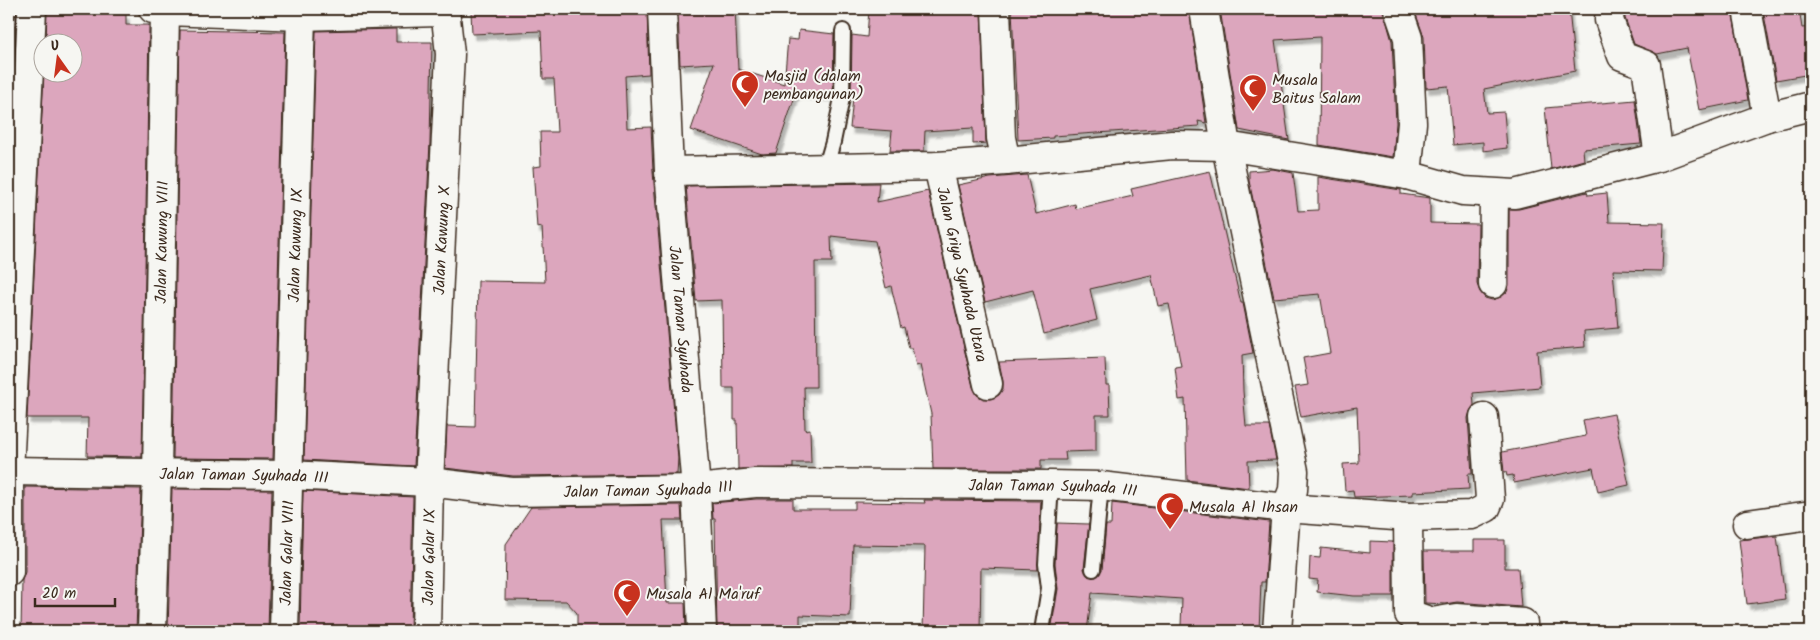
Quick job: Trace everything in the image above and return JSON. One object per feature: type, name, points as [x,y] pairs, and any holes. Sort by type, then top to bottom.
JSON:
[{"type":"street","points":[[9,572],[9,471],[32,9]]},
{"type":"street","name":"Jalan Taman Syuhada","points":[[662,9],[669,172],[696,489],[702,631]]},
{"type":"street","points":[[996,9],[1001,138],[1006,161]]},
{"type":"street","points":[[1204,9],[1226,146],[1294,471],[1293,490],[1286,508],[1277,631]]},
{"type":"street","points":[[1398,9],[1408,38],[1412,123],[1407,175]]},
{"type":"street","points":[[1610,9],[1609,20],[1622,56],[1646,65],[1659,157]]},
{"type":"street","points":[[1747,9],[1767,117]]},
{"type":"street","points":[[159,10],[302,16]]},
{"type":"street","name":"Jalan Kawung VIII","points":[[152,631],[157,473],[159,10]]},
{"type":"street","name":"Jalan Kawung X","points":[[302,16],[439,12],[446,18],[449,31],[450,54],[448,484]]},
{"type":"street","name":"Jalan Kawung IX","points":[[288,475],[302,16]]},
{"type":"street","points":[[669,172],[938,166],[1172,145],[1226,146],[1407,175],[1463,191],[1515,194],[1659,157],[1767,117],[1811,106]]},
{"type":"street","name":"Jalan Griya Syuhada Utara","points":[[938,166],[988,384]]},
{"type":"street","points":[[1493,284],[1494,194]]},
{"type":"street","name":"Jalan Taman Syuhada III","points":[[9,471],[288,475],[448,484],[512,492],[696,489],[755,483],[1101,486],[1286,508],[1408,517],[1472,515],[1486,508],[1490,499],[1484,417]]},
{"type":"street","name":"Jalan Galar VIII","points":[[284,631],[288,475]]},
{"type":"street","name":"Jalan Galar IX","points":[[426,631],[448,484]]},
{"type":"street","points":[[1747,524],[1811,515]]},
{"type":"street","points":[[1408,517],[1409,614],[1432,622],[1456,618],[1523,623]]},
{"type":"lane","points":[[825,169],[842,98],[844,31]]},
{"type":"lane","points":[[1042,631],[1049,588],[1046,564],[1051,485]]},
{"type":"lane","points":[[1093,569],[1101,486]]},
{"type":"building","points":[[9,9],[16,9],[9,162]]},
{"type":"building","points":[[47,9],[97,9],[97,13],[126,14],[126,25],[149,25],[142,457],[87,456],[88,418],[27,418],[44,82],[82,82],[82,32],[46,32]]},
{"type":"building","points":[[507,9],[647,9],[649,74],[625,76],[627,128],[651,127],[653,172],[678,458],[677,474],[513,476],[445,468],[447,426],[475,427],[478,281],[545,282],[542,227],[537,228],[533,167],[541,166],[540,132],[557,132],[554,79],[543,79],[541,31],[472,34],[471,11]]},
{"type":"building","points":[[678,9],[735,9],[738,69],[784,84],[788,39],[798,40],[799,30],[834,34],[833,96],[796,93],[776,153],[762,154],[691,130],[714,63],[680,65]]},
{"type":"building","points":[[869,9],[981,9],[986,143],[973,144],[973,128],[925,131],[924,151],[890,151],[892,131],[850,128],[853,97],[851,97],[852,35],[867,37]]},
{"type":"building","points":[[1012,9],[1189,9],[1206,123],[1198,121],[1199,126],[1018,140]]},
{"type":"building","points":[[1220,9],[1383,9],[1392,41],[1396,123],[1393,157],[1319,145],[1320,37],[1275,40],[1289,140],[1239,130]]},
{"type":"building","points":[[1414,9],[1569,9],[1575,71],[1484,89],[1487,113],[1504,112],[1507,148],[1483,151],[1483,142],[1453,145],[1448,86],[1426,88],[1424,37]]},
{"type":"building","points":[[1625,9],[1732,9],[1748,100],[1699,110],[1687,48],[1657,54],[1634,44],[1625,18]]},
{"type":"building","points":[[1763,9],[1799,9],[1802,28],[1811,27],[1811,74],[1776,80]]},
{"type":"building","points":[[396,29],[396,42],[432,42],[430,142],[414,466],[304,460],[316,31]]},
{"type":"building","points":[[180,30],[285,32],[273,459],[173,458]]},
{"type":"building","points":[[1635,100],[1641,144],[1583,149],[1584,160],[1551,169],[1545,108]]},
{"type":"building","points":[[1273,169],[1293,173],[1298,211],[1318,210],[1318,177],[1401,190],[1401,194],[1430,198],[1430,223],[1478,224],[1477,284],[1485,298],[1492,300],[1501,297],[1507,292],[1509,285],[1509,209],[1519,209],[1587,192],[1588,195],[1607,193],[1609,222],[1664,223],[1662,271],[1613,270],[1618,328],[1584,331],[1585,347],[1537,351],[1540,387],[1473,393],[1474,405],[1468,418],[1472,474],[1468,474],[1469,489],[1413,492],[1413,495],[1354,497],[1353,490],[1345,491],[1343,464],[1359,463],[1357,407],[1301,417],[1295,387],[1308,385],[1303,358],[1330,353],[1320,294],[1274,298],[1249,181],[1249,171]]},
{"type":"building","points":[[1210,171],[1241,303],[1243,303],[1253,353],[1242,355],[1246,426],[1269,426],[1276,460],[1248,461],[1249,488],[1187,480],[1185,399],[1179,400],[1175,367],[1181,366],[1169,304],[1158,306],[1151,275],[1090,289],[1097,320],[1044,334],[1033,290],[985,302],[958,185],[990,178],[1027,175],[1036,214],[1075,204],[1076,209],[1133,196],[1131,189]]},
{"type":"building","points":[[879,183],[877,202],[928,191],[973,387],[977,395],[983,399],[991,399],[999,395],[1003,389],[999,362],[1105,358],[1106,385],[1109,385],[1110,415],[1096,415],[1096,451],[1065,452],[1066,460],[1041,460],[1041,469],[933,469],[931,414],[920,365],[916,366],[904,327],[901,328],[891,286],[886,288],[875,241],[831,236],[832,262],[815,262],[816,387],[804,387],[805,430],[810,429],[811,463],[793,463],[793,468],[738,469],[737,420],[734,420],[734,388],[723,388],[722,300],[696,301],[686,186]]},
{"type":"building","points":[[1614,414],[1629,485],[1598,492],[1593,468],[1514,483],[1513,475],[1507,476],[1506,472],[1504,472],[1502,452],[1586,436],[1583,420]]},
{"type":"building","points":[[25,487],[141,489],[136,631],[21,631],[22,580],[25,572]]},
{"type":"building","points":[[172,489],[272,490],[268,631],[168,631]]},
{"type":"building","points":[[303,491],[413,497],[410,631],[300,631]]},
{"type":"building","points":[[756,499],[793,499],[793,509],[855,509],[855,502],[925,503],[924,500],[1041,501],[1038,570],[981,568],[980,631],[923,631],[925,546],[853,545],[850,617],[800,615],[800,631],[717,631],[715,519],[713,519],[712,503]]},
{"type":"building","points":[[1112,503],[1269,522],[1265,582],[1261,582],[1259,631],[1214,631],[1214,627],[1181,626],[1182,599],[1092,593],[1087,631],[1051,631],[1058,589],[1055,564],[1057,523],[1089,524],[1084,569],[1088,576],[1096,577],[1102,570],[1106,525],[1111,525]]},
{"type":"building","points":[[681,505],[682,520],[663,520],[667,603],[685,603],[686,631],[577,631],[577,613],[566,601],[505,600],[506,544],[531,507]]},
{"type":"building","points":[[1777,536],[1785,599],[1747,604],[1739,540]]},
{"type":"building","points":[[1474,540],[1505,540],[1505,568],[1518,568],[1521,607],[1457,602],[1445,604],[1425,603],[1424,551],[1474,551]]},
{"type":"building","points":[[1370,541],[1393,542],[1393,596],[1354,596],[1317,592],[1318,580],[1309,579],[1310,557],[1320,558],[1321,548],[1370,553]]},
{"type":"place","name":"Masjid (dalam pembangunan)","points":[[745,108]]},
{"type":"place","name":"Musala Baitus Salam","points":[[1253,112]]},
{"type":"place","name":"Musala Al Ihsan","points":[[1170,530]]},
{"type":"place","name":"Musala Al Ma'ruf","points":[[627,617]]}]
